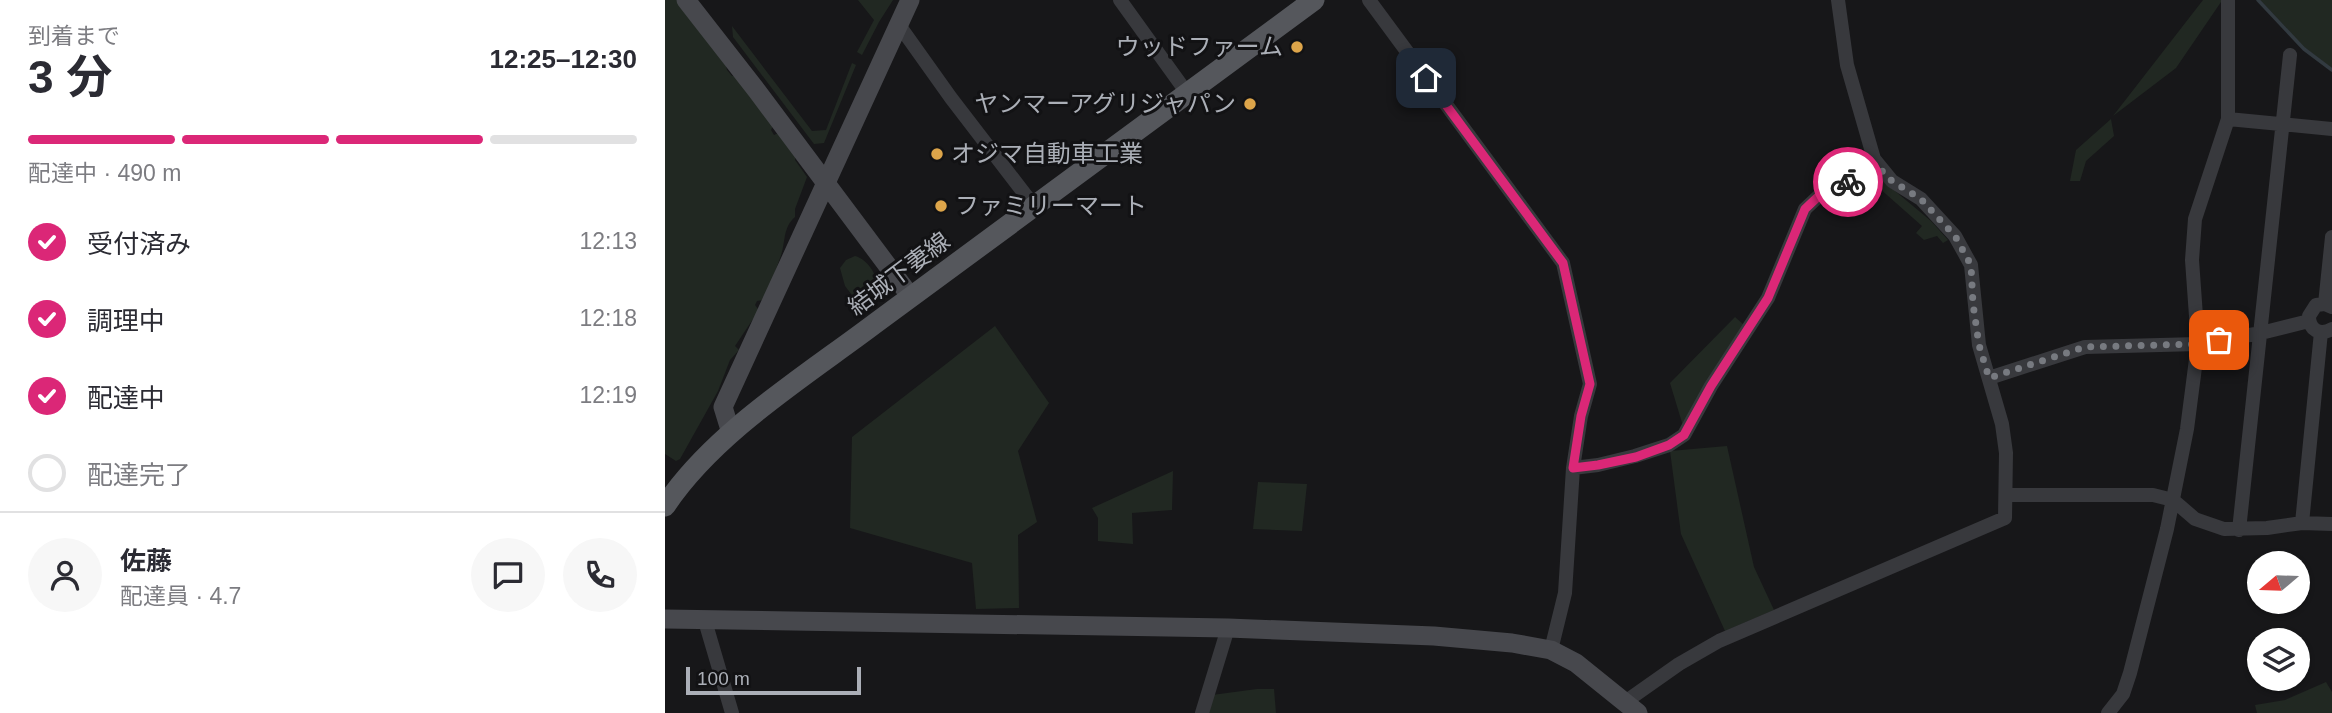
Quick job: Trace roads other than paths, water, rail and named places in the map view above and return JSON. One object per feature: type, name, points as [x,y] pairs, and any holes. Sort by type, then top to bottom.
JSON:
[{"type":"main road","name":"結城下妻線","points":[[665,506],[700,463],[731,433],[1314,0]]},
{"type":"street","points":[[686,0],[911,297]]},
{"type":"street","points":[[731,433],[723,407],[910,0]]},
{"type":"street","points":[[1120,0],[1187,93]]},
{"type":"street","points":[[1369,0],[1563,263],[1590,384],[1581,416],[1573,468],[1565,593],[1551,650]]},
{"type":"street","points":[[665,619],[1229,628],[1434,636],[1512,643],[1551,650],[1576,663],[1632,708],[1679,664],[1719,640],[2005,518],[2006,453],[2002,424],[1979,345],[1971,265],[1955,236],[1921,199],[1892,181],[1874,159],[1847,65],[1838,0]]},
{"type":"street","points":[[2108,713],[2123,694],[2130,673],[2173,499],[2187,429],[2197,344],[2192,260],[2195,219],[2228,119],[2228,0]]},
{"type":"street","points":[[899,25],[1034,206]]},
{"type":"street","points":[[2239,530],[2290,55]]},
{"type":"street","points":[[2228,119],[2332,129]]},
{"type":"street","points":[[1573,468],[1636,457],[1669,445],[1684,435],[1711,386],[1768,298],[1805,209],[1822,193],[1880,169]]},
{"type":"street","points":[[2302,523],[2326,331],[2313,328],[2309,321],[2312,308],[2328,305],[2332,237]]},
{"type":"street","points":[[1989,378],[2085,347],[2197,344],[2309,321]]},
{"type":"street","points":[[2007,495],[2153,495],[2173,499],[2195,519],[2212,527],[2239,530],[2302,523],[2332,524]]},
{"type":"street","points":[[705,621],[732,713]]},
{"type":"street","points":[[1202,713],[1229,628]]},
{"type":"waterway","points":[[2258,0],[2304,49],[2332,70]]},
{"type":"place","name":"ウッドファーム","points":[[1297,47]]},
{"type":"place","name":"ヤンマーアグリジャパン","points":[[1250,104]]},
{"type":"place","name":"オジマ自動車工業","points":[[937,154]]},
{"type":"place","name":"ファミリーマート","points":[[941,206]]}]
